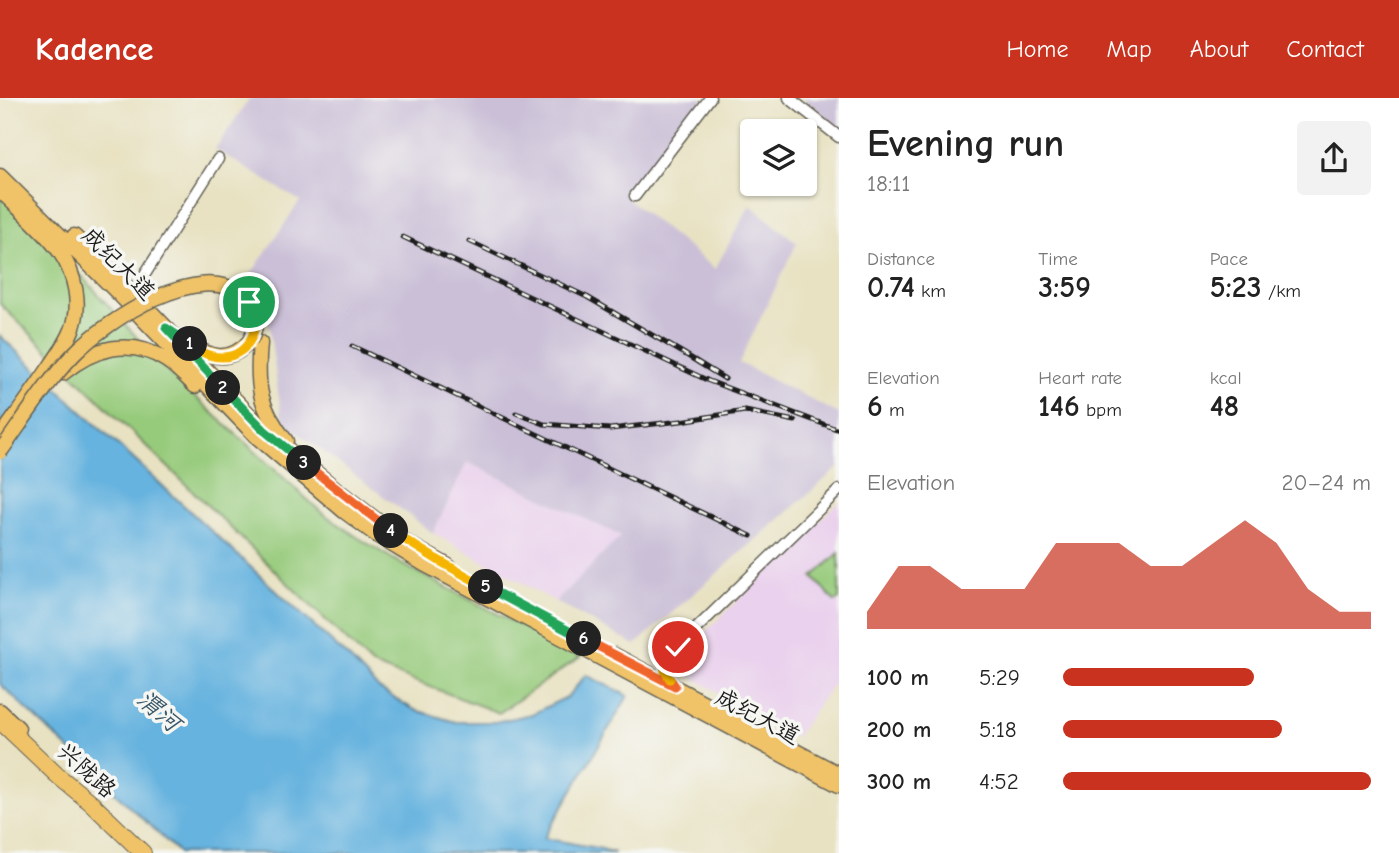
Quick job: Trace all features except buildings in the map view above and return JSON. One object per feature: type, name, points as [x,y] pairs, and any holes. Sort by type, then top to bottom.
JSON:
[{"type":"highway","name":"兴陇路","points":[[0,721],[143,853]]},
{"type":"highway","name":"兴陇路","points":[[0,732],[130,853]]},
{"type":"main road","name":"成纪大道","points":[[0,166],[133,293],[264,430],[410,545],[839,774]]},
{"type":"main road","name":"成纪大道","points":[[0,176],[256,436],[344,511],[378,536],[424,564],[839,785]]},
{"type":"main road","points":[[0,190],[60,252],[73,278],[76,293],[73,328],[48,379],[0,452]]},
{"type":"main road","points":[[0,438],[75,345],[118,313],[162,290],[182,283],[200,280],[224,281],[244,289],[257,305],[260,318],[255,342],[263,404],[273,425],[305,464]]},
{"type":"main road","points":[[166,328],[210,356],[234,354],[255,342]]},
{"type":"main road","points":[[48,379],[92,353],[121,347],[149,352],[176,368],[257,447],[307,490],[344,511]]},
{"type":"main road","points":[[0,710],[61,768],[90,802]]},
{"type":"street","points":[[635,196],[710,98]]},
{"type":"street","points":[[789,98],[839,137]]},
{"type":"street","points":[[133,293],[218,159]]},
{"type":"street","points":[[675,686],[665,671],[664,660],[839,490]]},
{"type":"shaded area","points":[[250,98],[704,98],[628,199],[715,269],[750,205],[797,243],[739,363],[839,414],[839,467],[635,645],[556,602],[621,536],[467,462],[433,533],[282,421],[266,303],[247,280],[300,201],[215,149]]},
{"type":"shaded area","points":[[802,98],[839,98],[839,127]]},
{"type":"shaded area","points":[[467,462],[622,536],[556,602],[433,533]]},
{"type":"shaded area","points":[[839,502],[839,675],[796,737],[671,665]]},
{"type":"green space","points":[[0,185],[167,371],[321,512],[403,565],[580,657],[499,713],[372,665],[0,304]]},
{"type":"green space","points":[[839,553],[839,599],[835,602],[813,577]]},
{"type":"water","name":"渭河","points":[[0,336],[349,658],[379,689],[415,710],[456,722],[495,722],[532,714],[567,697],[586,675],[628,696],[544,838],[615,853],[179,853],[0,684]]},
{"type":"railway","points":[[403,237],[709,381],[839,430]]},
{"type":"railway","points":[[469,241],[587,297],[725,379]]},
{"type":"railway","points":[[352,346],[751,536]]},
{"type":"railway","points":[[516,413],[544,424],[610,429],[745,411],[795,421]]},
{"type":"route","points":[[249,302],[254,310],[254,333],[243,349],[234,354],[210,356],[166,328],[264,430],[341,493],[410,545],[675,686],[665,671],[664,660],[678,647]]}]
